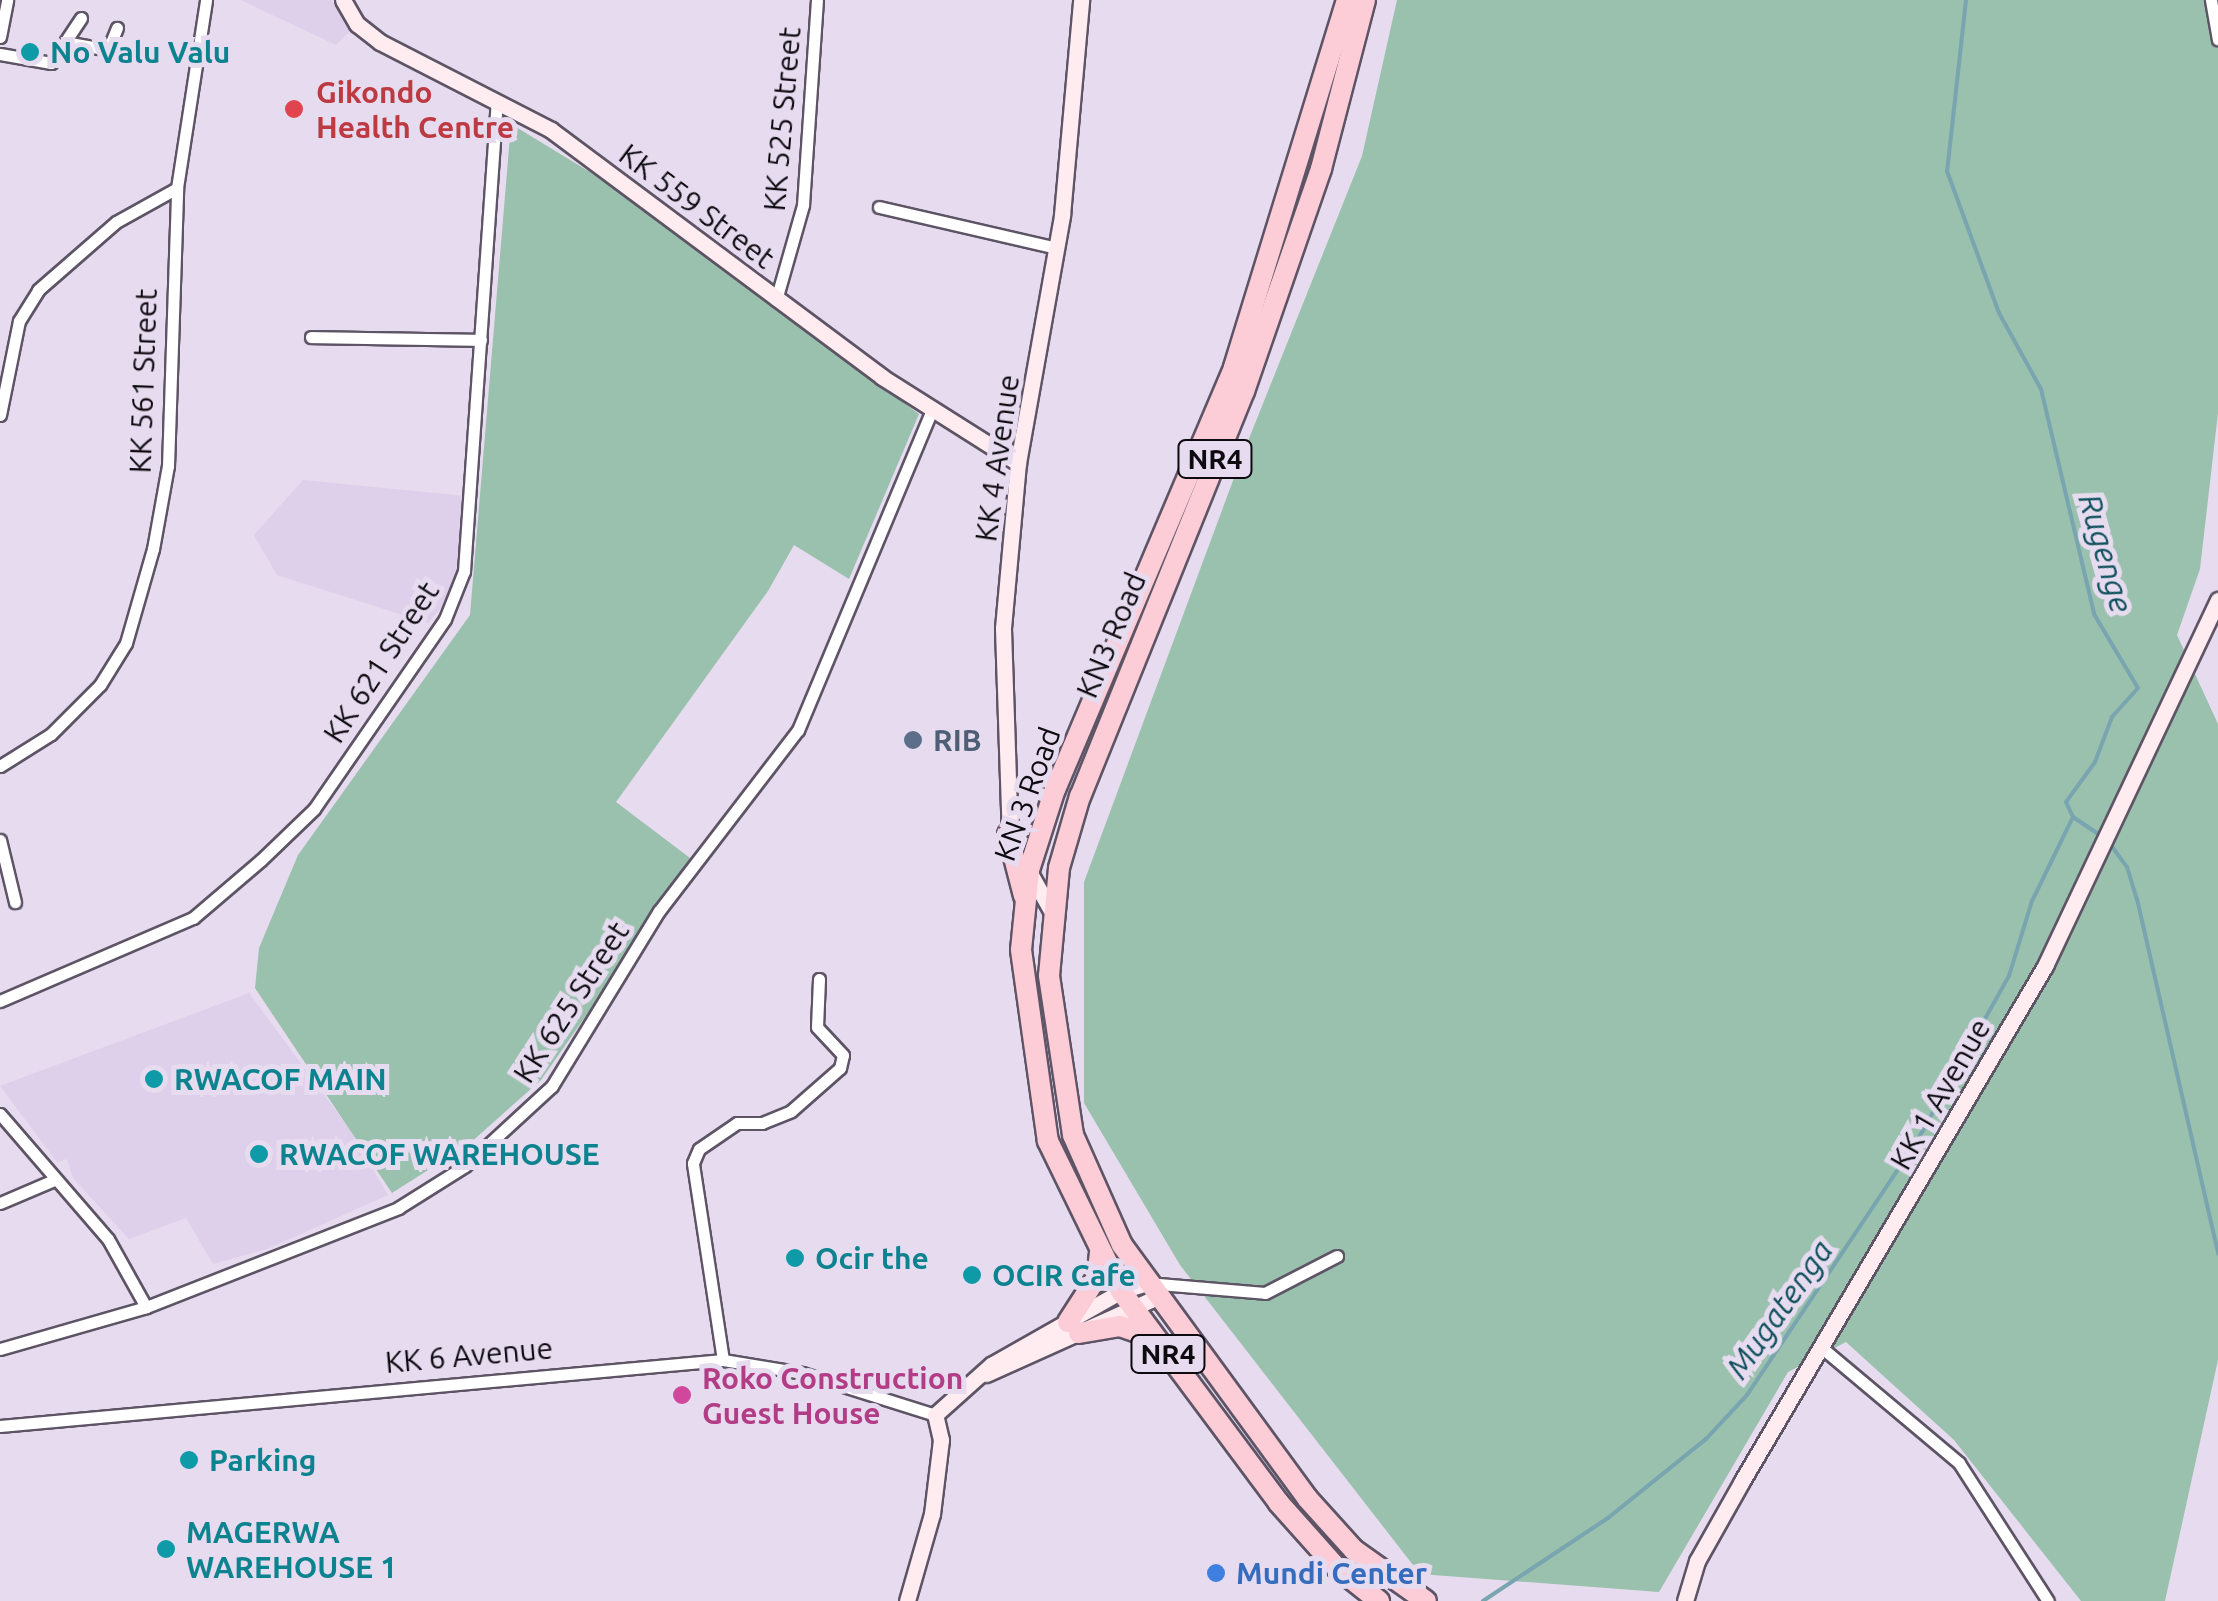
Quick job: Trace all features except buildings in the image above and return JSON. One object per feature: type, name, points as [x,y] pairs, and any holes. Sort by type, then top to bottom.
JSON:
[{"type":"highway","name":"KN 3 Road","points":[[1347,0],[1234,368],[1038,840],[1024,896],[1021,950],[1042,1115],[1100,1252],[1125,1298],[1278,1502],[1336,1568],[1379,1601]]},
{"type":"highway","name":"KN3 Road","points":[[1365,0],[1321,169],[1244,391],[1080,796],[1053,914],[1050,976],[1068,1116],[1092,1185],[1152,1290],[1262,1439],[1354,1550],[1426,1601]]},
{"type":"highway","points":[[1024,896],[1010,840],[1038,840]]},
{"type":"highway","points":[[1100,1252],[1097,1277],[1074,1327],[1120,1326],[1158,1340]]},
{"type":"main road","name":"KK 559 Street","points":[[343,0],[357,24],[380,42],[550,130],[776,300],[932,410],[1018,463]]},
{"type":"main road","name":"KK 4 Avenue","points":[[1010,840],[1003,628],[1018,463],[1056,248],[1081,0]]},
{"type":"main road","name":"KK 1 Avenue","points":[[1685,1601],[1697,1561],[2044,966],[2218,600]]},
{"type":"main road","points":[[1010,840],[1053,914]]},
{"type":"main road","points":[[907,1601],[934,1502],[941,1440],[934,1415],[986,1374],[991,1364],[1074,1327],[1125,1298],[1152,1290]]},
{"type":"street","points":[[1,29],[7,0]]},
{"type":"street","name":"KK 561 Street","points":[[0,766],[70,717],[126,643],[168,466],[177,188],[206,0]]},
{"type":"street","name":"KK 525 Street","points":[[776,300],[802,205],[818,0]]},
{"type":"street","points":[[2211,0],[2218,39]]},
{"type":"street","points":[[0,54],[44,64],[70,43],[81,18]]},
{"type":"street","points":[[70,43],[108,50],[117,28]]},
{"type":"street","name":"KK 621 Street","points":[[0,1001],[193,918],[314,809],[458,594],[497,101]]},
{"type":"street","points":[[0,415],[14,347],[38,290],[116,222],[177,188]]},
{"type":"street","points":[[879,207],[1056,248]]},
{"type":"street","points":[[311,337],[481,340]]},
{"type":"street","points":[[0,352],[14,347]]},
{"type":"street","name":"KK 625 Street","points":[[0,1349],[146,1306],[398,1208],[465,1166],[552,1086],[660,911],[798,730],[932,410]]},
{"type":"street","points":[[0,840],[15,902]]},
{"type":"street","points":[[723,1360],[692,1163],[699,1149],[737,1122],[762,1123],[791,1111],[840,1068],[843,1055],[817,1027],[819,978]]},
{"type":"street","points":[[0,1114],[108,1238],[146,1306]]},
{"type":"street","points":[[0,1203],[54,1180]]},
{"type":"street","points":[[1152,1290],[1192,1288],[1266,1294],[1336,1256]]},
{"type":"street","points":[[1821,1347],[1959,1464],[2048,1601]]},
{"type":"street","name":"KK 6 Avenue","points":[[0,1426],[723,1360],[802,1373],[934,1415]]},
{"type":"shaded area","points":[[241,0],[331,0],[350,31],[336,45]]},
{"type":"shaded area","points":[[303,480],[465,496],[460,585],[428,623],[277,575],[254,535]]},
{"type":"shaded area","points":[[249,993],[348,1127],[388,1195],[267,1249],[213,1264],[186,1218],[129,1239],[73,1178],[67,1159],[57,1162],[0,1086]]},
{"type":"green space","points":[[1397,0],[2218,0],[2218,413],[2200,569],[2177,635],[2218,724],[2218,1360],[2165,1601],[2081,1601],[1954,1440],[1846,1342],[1788,1372],[1659,1592],[1420,1574],[1180,1265],[1084,1103],[1084,882],[1244,451],[1362,156]]},
{"type":"green space","points":[[511,124],[603,180],[919,414],[849,579],[794,545],[768,591],[616,802],[694,861],[541,1080],[469,1144],[392,1193],[255,988],[259,948],[298,855],[470,615]]},
{"type":"waterway","name":"Rugenge","points":[[1966,0],[1947,171],[1999,313],[2041,389],[2094,614],[2138,688],[2112,717],[2095,762],[2066,802],[2073,817],[2101,836]]},
{"type":"waterway","name":"Mugatenga","points":[[1483,1601],[1608,1518],[1706,1439],[1747,1395],[1917,1141],[2009,976],[2032,901],[2073,817]]},
{"type":"waterway","name":"Rugenge","points":[[2108,841],[2127,867],[2137,899],[2218,1254]]},
{"type":"place","name":"No Valu Valu","points":[[30,52]]},
{"type":"place","name":"Gikondo Health Centre","points":[[294,109]]},
{"type":"place","name":"RIB","points":[[913,740]]},
{"type":"place","name":"RWACOF MAIN","points":[[154,1079]]},
{"type":"place","name":"RWACOF WAREHOUSE","points":[[259,1154]]},
{"type":"place","name":"Ocir the","points":[[795,1258]]},
{"type":"place","name":"OCIR Cafe","points":[[972,1275]]},
{"type":"place","name":"Roko Construction Guest House","points":[[682,1395]]},
{"type":"place","name":"Parking","points":[[189,1460]]},
{"type":"place","name":"MAGERWA WAREHOUSE 1","points":[[166,1549]]},
{"type":"place","name":"Mundi Center","points":[[1216,1573]]}]
